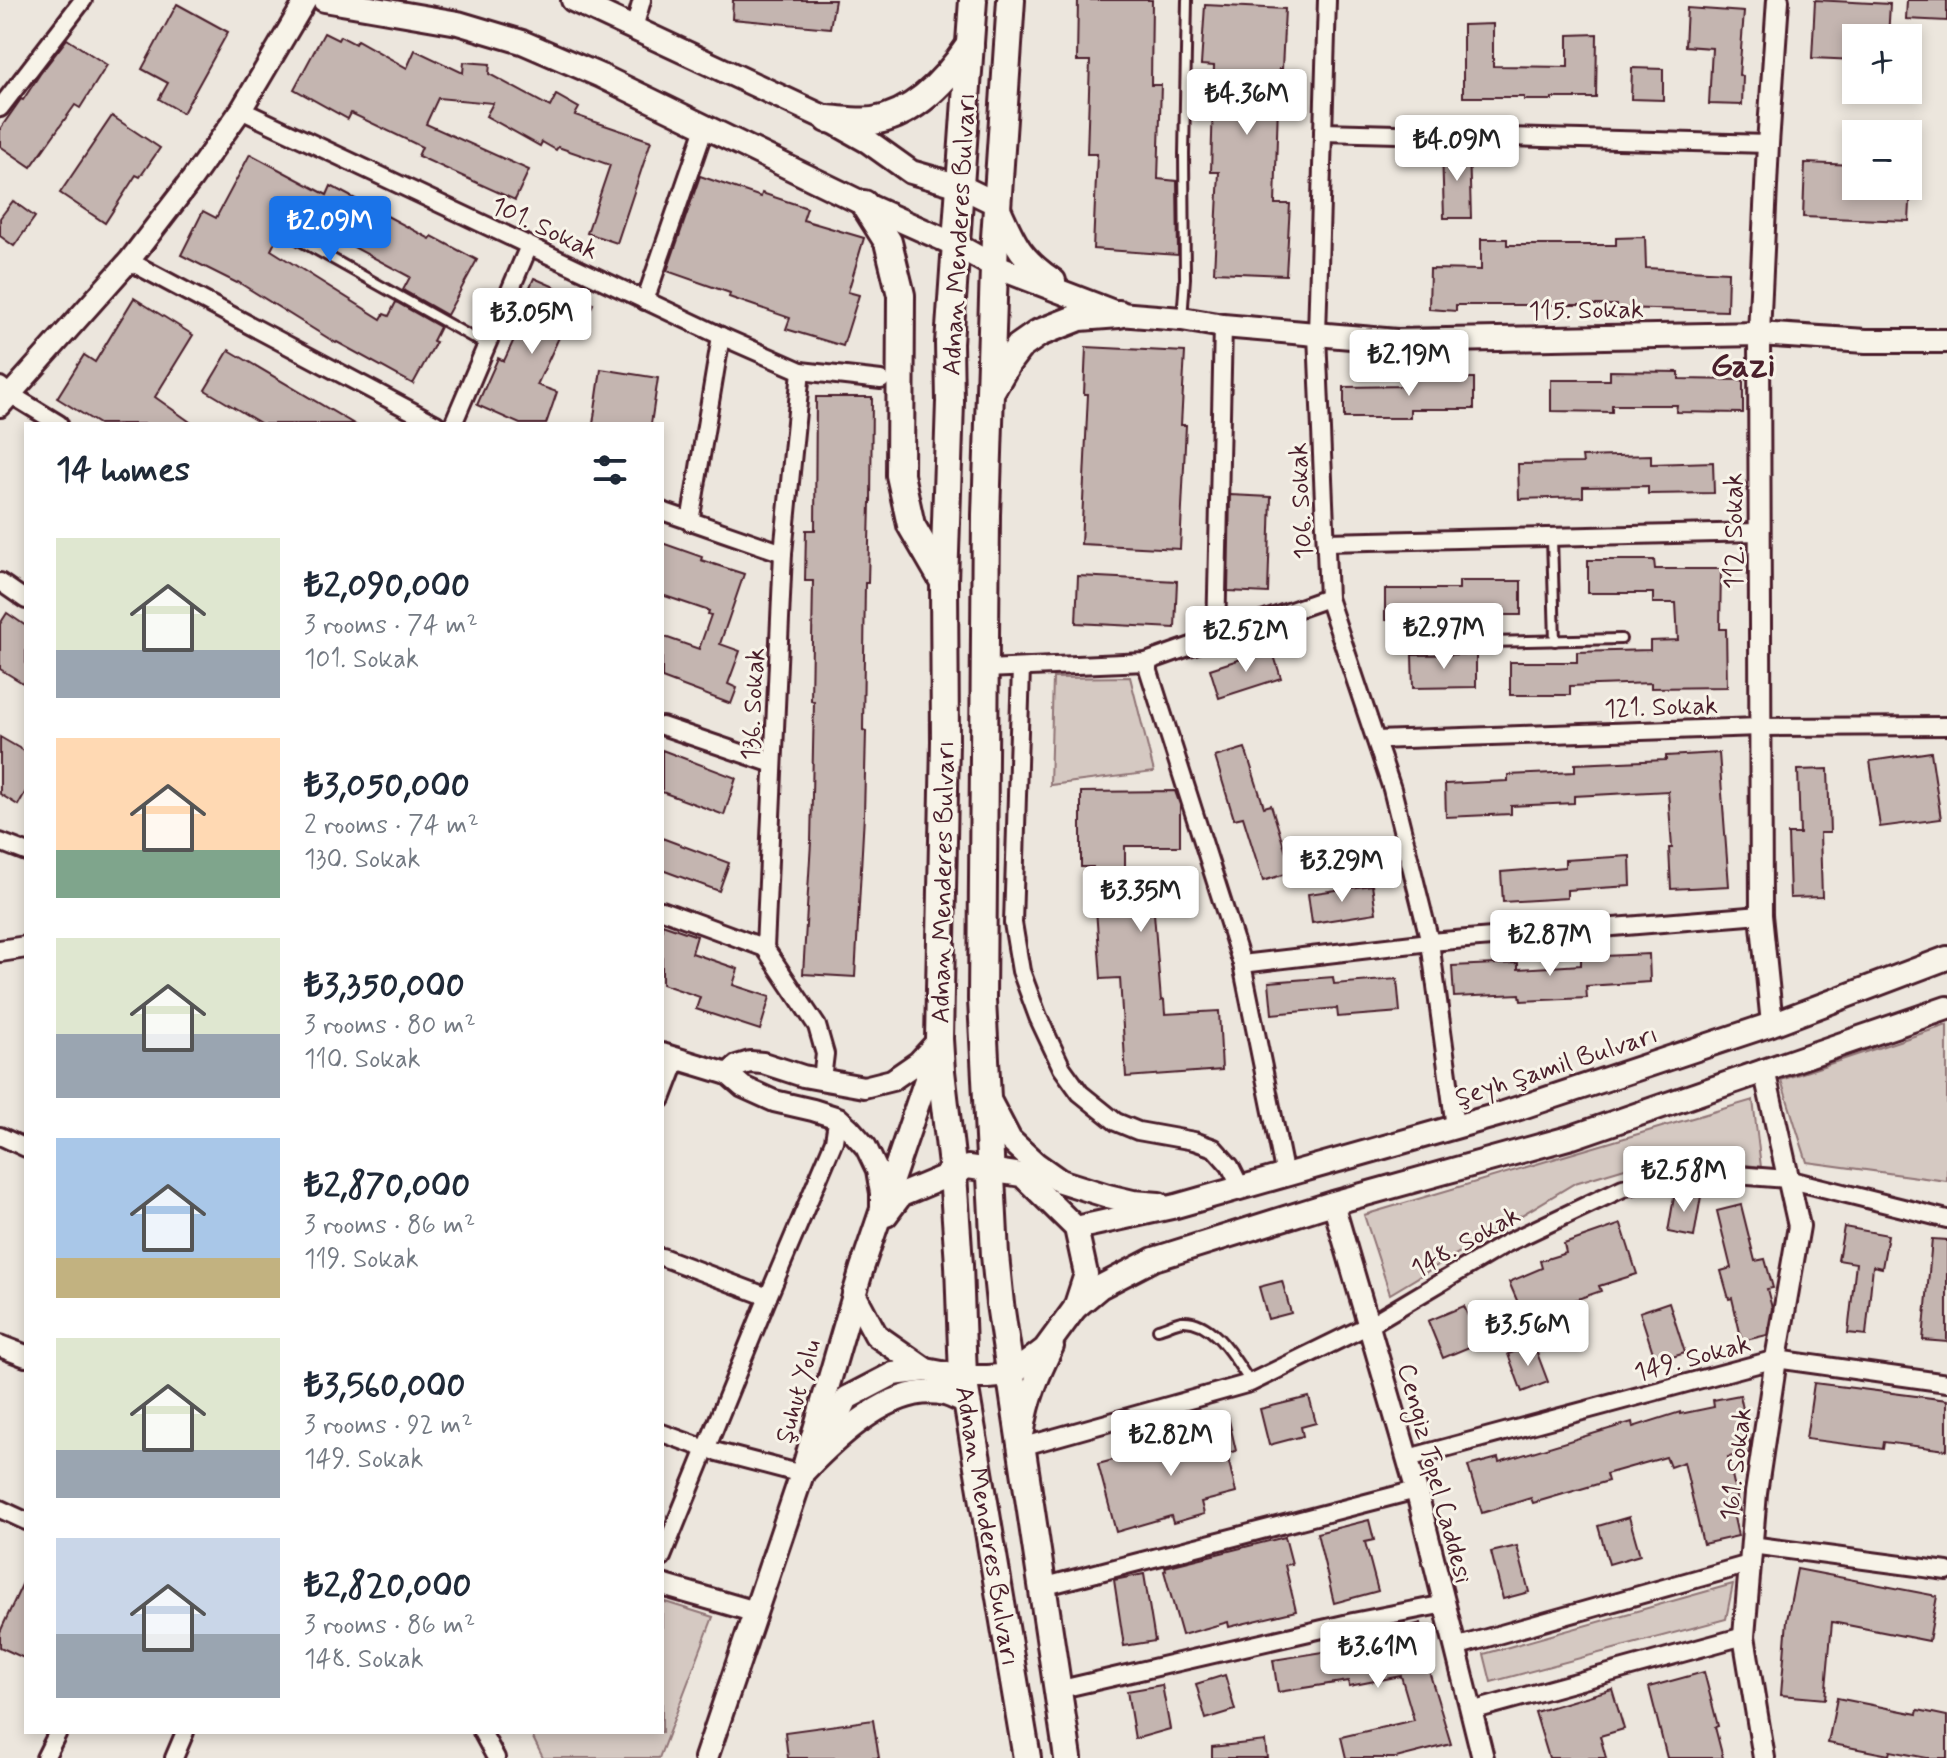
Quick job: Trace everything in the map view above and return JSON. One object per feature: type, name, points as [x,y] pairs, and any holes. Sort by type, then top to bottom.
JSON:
[{"type":"main road","points":[[324,0],[418,8],[522,42],[601,76],[994,266],[1125,315]]},
{"type":"main road","points":[[573,0],[828,119],[869,142],[911,172],[960,186],[997,204]]},
{"type":"main road","name":"Adnan Menderes Bulvarı","points":[[973,0],[949,343],[939,1039],[953,1174],[963,1377],[1027,1758]]},
{"type":"main road","name":"Adnan Menderes Bulvarı","points":[[1011,0],[997,204],[986,515],[982,1000],[995,1255],[1068,1758]]},
{"type":"main road","points":[[828,119],[869,122],[891,117],[938,85],[970,45]]},
{"type":"main road","points":[[864,204],[888,242],[901,295],[900,475],[911,525],[944,582]]},
{"type":"main road","name":"115. Sokak","points":[[997,204],[1016,245],[1033,267],[1059,284],[1125,315],[1397,341],[1759,334],[1866,341],[1947,341]]},
{"type":"main road","points":[[990,392],[1019,347],[1039,333],[1080,317],[1125,315]]},
{"type":"main road","name":"Şeyh Şamil Bulvarı","points":[[1076,1228],[1176,1206],[1501,1114],[1772,1024],[1947,958]]},
{"type":"main road","points":[[1086,1274],[1154,1259],[1333,1203],[1572,1137],[1947,1008]]},
{"type":"main road","name":"Şuhut Yolu","points":[[706,1758],[802,1474],[854,1294],[939,1039]]},
{"type":"main road","points":[[987,1096],[1010,1140],[1060,1181],[1120,1199],[1176,1206]]},
{"type":"main road","points":[[878,1220],[901,1195],[968,1167],[1022,1175],[1076,1228],[1086,1274],[1075,1308]]},
{"type":"main road","points":[[819,1456],[847,1398],[893,1374],[926,1370],[963,1377],[1011,1375],[1045,1349],[1075,1308],[1100,1287],[1154,1259]]},
{"type":"main road","points":[[854,1294],[876,1335],[926,1370]]},
{"type":"main road","points":[[1021,1447],[1028,1404],[1058,1333]]},
{"type":"main road","points":[[802,1474],[863,1418],[892,1401],[923,1393],[944,1394],[969,1404]]},
{"type":"street","points":[[0,108],[83,0]]},
{"type":"street","points":[[55,422],[3,396],[129,261],[192,179],[241,110],[306,0]]},
{"type":"street","points":[[634,28],[642,0]]},
{"type":"street","name":"106. Sokak","points":[[1327,0],[1317,334],[1328,598],[1392,789],[1430,942],[1455,1127]]},
{"type":"street","name":"112. Sokak","points":[[1772,1024],[1761,915],[1759,334],[1778,0]]},
{"type":"street","name":"101. Sokak","points":[[241,110],[645,301],[801,371],[881,380]]},
{"type":"street","points":[[645,301],[705,127]]},
{"type":"street","points":[[1323,132],[1768,144]]},
{"type":"street","points":[[454,422],[529,246]]},
{"type":"street","points":[[129,261],[432,422]]},
{"type":"street","points":[[1216,637],[1223,326]]},
{"type":"street","points":[[690,522],[721,336]]},
{"type":"street","name":"136. Sokak","points":[[765,948],[783,553],[801,371]]},
{"type":"street","points":[[664,512],[783,553]]},
{"type":"street","points":[[1326,542],[1759,532]]},
{"type":"street","points":[[0,582],[24,599]]},
{"type":"street","points":[[985,669],[1146,662],[1328,598]]},
{"type":"street","points":[[1146,662],[1242,964],[1285,1176]]},
{"type":"street","points":[[1021,668],[1013,923],[1021,971],[1038,1017],[1062,1068],[1080,1093],[1116,1122],[1138,1131],[1194,1141],[1214,1148],[1230,1166],[1241,1188]]},
{"type":"street","name":"121. Sokak","points":[[1376,740],[1760,727],[1947,726]]},
{"type":"street","points":[[664,727],[773,764]]},
{"type":"street","points":[[0,842],[24,851]]},
{"type":"street","points":[[664,911],[765,948],[817,1026],[825,1054],[822,1079]]},
{"type":"street","points":[[1242,964],[1430,942],[1761,915]]},
{"type":"street","points":[[0,951],[24,947]]},
{"type":"street","points":[[728,1074],[737,1066],[750,1062],[763,1063],[803,1076],[864,1087],[892,1080],[918,1062],[939,1039]]},
{"type":"street","points":[[664,1087],[669,1057],[728,1074],[758,1095],[838,1118],[866,1147],[877,1170],[881,1193],[878,1220]]},
{"type":"street","name":"161. Sokak","points":[[1764,1070],[1799,1226],[1756,1493],[1744,1636],[1764,1758]]},
{"type":"street","points":[[664,1552],[834,1141],[836,1128]]},
{"type":"street","points":[[0,1136],[24,1147]]},
{"type":"street","name":"148. Sokak","points":[[1021,1447],[1250,1383],[1369,1325],[1505,1244],[1623,1188],[1674,1174],[1787,1179],[1947,1219]]},
{"type":"street","name":"Cengiz Topel Caddesi","points":[[1333,1203],[1408,1458],[1483,1758]]},
{"type":"street","points":[[664,1258],[768,1297]]},
{"type":"street","points":[[0,1346],[24,1355]]},
{"type":"street","name":"149. Sokak","points":[[1408,1458],[1776,1359],[1947,1383]]},
{"type":"street","points":[[664,1434],[706,1449],[802,1474]]},
{"type":"street","points":[[1042,1587],[1416,1490]]},
{"type":"street","points":[[0,1509],[24,1520]]},
{"type":"street","points":[[1455,1647],[1750,1554],[1947,1571]]},
{"type":"street","points":[[664,1586],[756,1612]]},
{"type":"street","points":[[1057,1690],[1445,1604]]},
{"type":"street","points":[[1471,1711],[1744,1636]]},
{"type":"street","points":[[45,1758],[57,1734]]},
{"type":"street","points":[[174,1758],[184,1734]]},
{"type":"street","points":[[483,1734],[496,1758]]},
{"type":"lane","points":[[1182,319],[1187,0]]},
{"type":"lane","points":[[290,235],[486,346]]},
{"type":"lane","points":[[1552,537],[1555,641]]},
{"type":"lane","points":[[1486,642],[1621,639]]},
{"type":"lane","points":[[1158,1329],[1183,1321],[1203,1325],[1250,1383]]},
{"type":"shaded area","points":[[1130,677],[1154,772],[1050,785],[1053,678]]},
{"type":"shaded area","points":[[1947,1025],[1947,1181],[1807,1162],[1781,1080]]},
{"type":"shaded area","points":[[1753,1100],[1761,1167],[1668,1155],[1575,1183],[1390,1294],[1364,1215]]},
{"type":"shaded area","points":[[1733,1584],[1726,1619],[1491,1682],[1484,1654]]},
{"type":"shaded area","points":[[664,1602],[713,1617],[659,1758],[543,1758],[531,1734],[664,1734]]},
{"type":"building","points":[[733,0],[835,0],[830,28],[732,19]]},
{"type":"building","points":[[1078,0],[1152,0],[1151,85],[1161,85],[1158,179],[1177,181],[1178,255],[1093,249],[1097,154],[1087,154],[1090,61],[1077,61]]},
{"type":"building","points":[[1815,0],[1890,4],[1889,24],[1842,24],[1842,59],[1812,58]]},
{"type":"building","points":[[1907,0],[1947,0],[1947,21],[1906,19]]},
{"type":"building","points":[[177,4],[228,32],[183,113],[159,99],[168,83],[142,69]]},
{"type":"building","points":[[1205,5],[1285,9],[1282,69],[1279,69],[1275,204],[1290,204],[1286,275],[1214,272],[1219,172],[1211,172],[1214,66],[1201,65]]},
{"type":"building","points":[[1687,8],[1744,12],[1739,75],[1743,76],[1742,105],[1709,104],[1712,48],[1685,46]]},
{"type":"building","points":[[1493,24],[1493,66],[1568,67],[1568,35],[1597,34],[1596,98],[1524,100],[1524,97],[1463,97],[1463,25]]},
{"type":"building","points":[[324,33],[338,40],[340,36],[355,44],[357,40],[407,68],[415,50],[463,73],[464,62],[490,64],[489,74],[550,107],[556,95],[579,108],[575,115],[651,141],[617,243],[587,233],[610,165],[558,147],[556,150],[542,142],[540,146],[486,116],[493,103],[438,98],[426,124],[529,170],[515,200],[418,156],[422,147],[351,113],[348,119],[294,89]]},
{"type":"building","points":[[67,39],[107,65],[80,108],[75,105],[31,167],[0,146],[0,129]]},
{"type":"building","points":[[1632,68],[1663,69],[1663,100],[1631,99]]},
{"type":"building","points":[[112,116],[160,148],[140,177],[136,175],[105,223],[60,193]]},
{"type":"building","points":[[1469,148],[1471,218],[1444,218],[1442,149]]},
{"type":"building","points":[[250,154],[327,195],[331,186],[430,239],[432,236],[477,260],[447,315],[403,290],[410,277],[290,213],[271,250],[381,319],[384,314],[389,316],[396,302],[440,327],[433,341],[436,342],[413,384],[336,343],[238,282],[181,255],[203,211],[216,218]]},
{"type":"building","points":[[1805,163],[1842,164],[1842,200],[1910,200],[1909,221],[1803,217]]},
{"type":"building","points":[[700,176],[761,197],[762,193],[807,208],[803,220],[864,238],[848,292],[859,295],[843,346],[786,329],[790,318],[667,271]]},
{"type":"building","points":[[13,201],[35,217],[14,246],[0,236],[0,218]]},
{"type":"building","points":[[1645,237],[1646,268],[1728,272],[1727,311],[1617,308],[1617,305],[1456,305],[1456,311],[1429,309],[1430,269],[1481,270],[1481,239],[1507,239],[1507,245],[1616,245],[1616,238]]},
{"type":"building","points":[[534,278],[593,304],[582,327],[567,320],[537,385],[557,392],[547,422],[515,422],[477,405],[498,358],[504,361],[531,303],[524,300]]},
{"type":"building","points":[[134,298],[193,335],[155,397],[190,422],[96,422],[57,398],[84,355],[95,362]]},
{"type":"building","points":[[1086,347],[1185,352],[1181,425],[1186,425],[1180,549],[1081,544],[1088,394],[1084,394]]},
{"type":"building","points":[[229,350],[351,422],[259,422],[205,390]]},
{"type":"building","points":[[601,369],[658,378],[651,422],[593,422]]},
{"type":"building","points":[[1610,371],[1679,372],[1679,379],[1743,380],[1743,413],[1676,412],[1677,405],[1612,405],[1612,412],[1551,411],[1551,380],[1610,380]]},
{"type":"building","points":[[1407,378],[1474,378],[1474,409],[1410,409],[1410,418],[1344,418],[1344,387],[1407,386]]},
{"type":"building","points":[[816,397],[872,397],[868,583],[865,583],[864,815],[855,977],[803,974],[811,842],[814,702],[811,701],[813,581],[805,581],[806,530],[815,530]]},
{"type":"building","points":[[1651,455],[1651,464],[1713,462],[1714,493],[1648,494],[1648,486],[1583,487],[1583,497],[1519,499],[1518,464],[1583,463],[1582,457]]},
{"type":"building","points":[[1230,495],[1271,497],[1268,593],[1228,591]]},
{"type":"building","points":[[664,544],[744,574],[720,644],[740,651],[728,684],[737,688],[731,704],[664,679],[664,637],[699,649],[711,615],[709,611],[664,596]]},
{"type":"building","points":[[1588,560],[1654,560],[1655,569],[1721,569],[1720,629],[1726,629],[1727,687],[1651,688],[1651,683],[1570,686],[1570,695],[1510,695],[1510,662],[1577,662],[1577,652],[1650,650],[1650,641],[1678,640],[1676,603],[1653,603],[1653,593],[1588,593]]},
{"type":"building","points":[[1078,576],[1177,581],[1175,628],[1076,623]]},
{"type":"building","points":[[1459,581],[1521,581],[1521,615],[1450,615],[1450,621],[1385,620],[1385,589],[1459,589]]},
{"type":"building","points":[[7,613],[24,625],[24,684],[0,669],[0,624]]},
{"type":"building","points":[[1272,649],[1281,678],[1219,698],[1210,669]]},
{"type":"building","points":[[1476,654],[1476,687],[1413,688],[1412,655]]},
{"type":"building","points":[[0,737],[24,751],[24,794],[18,805],[0,794]]},
{"type":"building","points":[[1245,748],[1264,807],[1271,805],[1292,872],[1263,881],[1243,817],[1234,819],[1215,757]]},
{"type":"building","points":[[664,751],[736,778],[724,815],[664,793]]},
{"type":"building","points":[[1931,752],[1941,819],[1880,827],[1870,761]]},
{"type":"building","points":[[1719,753],[1729,886],[1671,889],[1668,791],[1574,796],[1574,803],[1511,806],[1511,814],[1446,817],[1445,784],[1508,781],[1508,775],[1575,772],[1575,764],[1666,760],[1666,756]]},
{"type":"building","points":[[1828,769],[1830,833],[1820,833],[1822,897],[1790,898],[1788,834],[1800,834],[1798,770]]},
{"type":"building","points":[[1175,791],[1180,805],[1180,846],[1125,846],[1125,890],[1152,888],[1161,1001],[1164,1000],[1165,1014],[1219,1011],[1222,1070],[1126,1077],[1120,978],[1101,979],[1093,867],[1081,867],[1081,792]]},
{"type":"building","points":[[664,839],[729,863],[719,891],[664,871]]},
{"type":"building","points":[[1630,856],[1631,886],[1567,890],[1567,898],[1503,902],[1501,872],[1565,867],[1565,860]]},
{"type":"building","points":[[1372,885],[1376,913],[1312,923],[1308,894]]},
{"type":"building","points":[[664,925],[697,936],[692,953],[738,969],[733,985],[770,997],[760,1030],[696,1009],[700,997],[664,985]]},
{"type":"building","points":[[1649,954],[1650,982],[1586,986],[1587,998],[1521,1001],[1520,994],[1454,997],[1452,966],[1518,963],[1518,969],[1581,965],[1581,957]]},
{"type":"building","points":[[1333,977],[1334,984],[1397,979],[1400,1012],[1338,1017],[1337,1008],[1272,1014],[1269,982]]},
{"type":"building","points":[[1675,1191],[1701,1196],[1694,1237],[1668,1232]]},
{"type":"building","points":[[1741,1205],[1755,1261],[1765,1259],[1773,1288],[1767,1289],[1772,1308],[1767,1335],[1742,1341],[1732,1298],[1729,1299],[1721,1271],[1731,1268],[1717,1211]]},
{"type":"building","points":[[1621,1224],[1637,1274],[1599,1286],[1601,1291],[1525,1319],[1509,1282],[1542,1268],[1540,1261],[1566,1253],[1564,1244]]},
{"type":"building","points":[[1844,1227],[1888,1235],[1882,1268],[1873,1266],[1866,1335],[1848,1333],[1856,1263],[1838,1260]]},
{"type":"building","points":[[1932,1239],[1947,1240],[1947,1342],[1923,1340]]},
{"type":"building","points":[[1282,1281],[1291,1313],[1268,1319],[1259,1287]]},
{"type":"building","points":[[1669,1302],[1685,1353],[1656,1362],[1640,1312]]},
{"type":"building","points":[[1464,1306],[1479,1343],[1443,1358],[1428,1321]]},
{"type":"building","points":[[1534,1345],[1548,1382],[1522,1392],[1508,1354]]},
{"type":"building","points":[[1814,1383],[1947,1400],[1947,1450],[1884,1442],[1883,1449],[1806,1439]]},
{"type":"building","points":[[1740,1395],[1750,1442],[1749,1453],[1728,1457],[1740,1511],[1733,1513],[1738,1536],[1703,1544],[1684,1462],[1670,1467],[1666,1457],[1606,1474],[1608,1481],[1533,1503],[1531,1498],[1482,1513],[1468,1466],[1498,1458],[1499,1462],[1632,1422],[1633,1427],[1680,1412],[1714,1407],[1713,1400]]},
{"type":"building","points":[[1309,1397],[1316,1423],[1301,1427],[1303,1436],[1269,1445],[1260,1409]]},
{"type":"building","points":[[1228,1416],[1236,1451],[1227,1453],[1236,1493],[1201,1502],[1204,1514],[1173,1523],[1171,1516],[1116,1532],[1098,1464],[1197,1438],[1194,1423]]},
{"type":"building","points":[[1629,1517],[1640,1555],[1609,1564],[1598,1526]]},
{"type":"building","points":[[1369,1520],[1374,1540],[1365,1542],[1378,1591],[1334,1603],[1317,1533]]},
{"type":"building","points":[[1285,1537],[1292,1564],[1285,1565],[1296,1611],[1229,1627],[1228,1622],[1182,1635],[1165,1567]]},
{"type":"building","points":[[1517,1546],[1529,1592],[1503,1599],[1491,1552]]},
{"type":"building","points":[[1797,1569],[1937,1596],[1929,1641],[1832,1622],[1825,1699],[1781,1695],[1787,1620]]},
{"type":"building","points":[[1144,1574],[1155,1641],[1124,1646],[1114,1580]]},
{"type":"building","points":[[24,1580],[24,1658],[0,1647],[0,1632]]},
{"type":"building","points":[[1421,1623],[1429,1657],[1425,1658],[1451,1744],[1396,1758],[1346,1758],[1341,1737],[1414,1720],[1401,1676],[1349,1686],[1348,1681],[1278,1692],[1273,1660],[1389,1638],[1388,1632]]},
{"type":"building","points":[[1704,1672],[1723,1758],[1667,1758],[1649,1687]]},
{"type":"building","points":[[1225,1675],[1235,1710],[1206,1719],[1196,1684]]},
{"type":"building","points":[[1162,1685],[1170,1729],[1135,1739],[1127,1691]]},
{"type":"building","points":[[1612,1689],[1624,1729],[1600,1736],[1606,1758],[1549,1758],[1535,1712]]},
{"type":"building","points":[[1837,1698],[1917,1714],[1918,1710],[1947,1716],[1947,1758],[1927,1758],[1890,1751],[1889,1755],[1828,1743]]},
{"type":"building","points":[[873,1720],[879,1758],[788,1758],[785,1732]]},
{"type":"building","points":[[1265,1741],[1267,1758],[1212,1758],[1212,1747]]},
{"type":"district","name":"Gazi","points":[[1743,364]]}]
